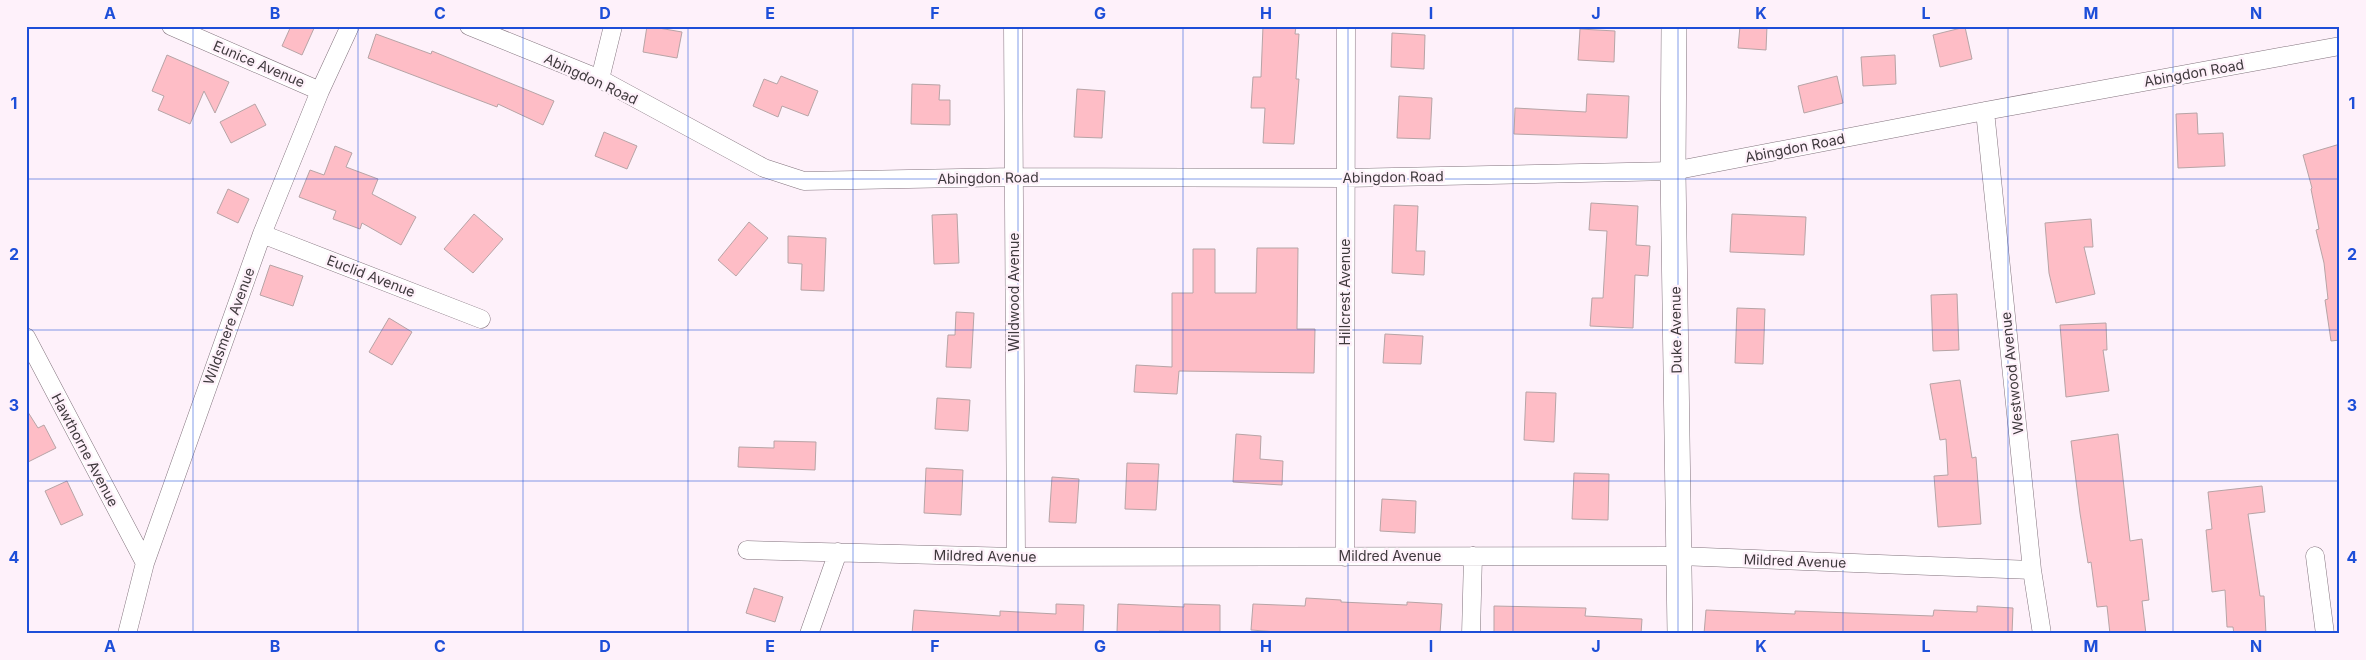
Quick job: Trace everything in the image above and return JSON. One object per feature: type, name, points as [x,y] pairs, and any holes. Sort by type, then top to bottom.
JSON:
[{"type":"street","name":"Eunice Avenue","points":[[171,26],[320,90]]},
{"type":"street","name":"Wildsmere Avenue","points":[[126,634],[145,563],[262,234],[320,90],[350,26]]},
{"type":"street","name":"Abingdon Road","points":[[469,26],[600,80],[764,168],[804,181],[1013,177],[1345,178],[1673,171],[1984,111],[2340,46]]},
{"type":"street","points":[[600,80],[613,26]]},
{"type":"street","name":"Wildwood Avenue","points":[[1012,26],[1016,557]]},
{"type":"street","name":"Hillcrest Avenue","points":[[1345,557],[1346,26]]},
{"type":"street","name":"Duke Avenue","points":[[1674,26],[1673,171],[1680,634]]},
{"type":"street","name":"Westwood Avenue","points":[[1984,111],[2032,570],[2042,634]]},
{"type":"street","name":"Euclid Avenue","points":[[262,234],[481,319]]},
{"type":"street","name":"Hawthorne Avenue","points":[[26,337],[145,563]]},
{"type":"street","name":"Mildred Avenue","points":[[747,550],[1016,557],[1679,556],[2032,570]]},
{"type":"street","points":[[809,634],[838,552]]},
{"type":"street","points":[[1471,634],[1473,556]]},
{"type":"street","points":[[2315,556],[2325,634]]},
{"type":"building","points":[[291,26],[315,26],[302,55],[282,46]]},
{"type":"building","points":[[647,26],[682,32],[677,58],[643,52]]},
{"type":"building","points":[[1263,26],[1296,26],[1295,34],[1299,34],[1296,79],[1299,79],[1294,144],[1263,143],[1265,108],[1251,108],[1253,77],[1261,77]]},
{"type":"building","points":[[1740,26],[1767,26],[1766,50],[1738,48]]},
{"type":"building","points":[[1965,27],[1972,59],[1940,67],[1933,35]]},
{"type":"building","points":[[1580,29],[1615,31],[1614,62],[1578,60]]},
{"type":"building","points":[[1392,33],[1425,35],[1424,69],[1391,67]]},
{"type":"building","points":[[376,34],[431,54],[432,51],[554,101],[543,125],[498,104],[497,107],[368,58]]},
{"type":"building","points":[[167,55],[229,82],[215,113],[204,91],[190,124],[158,110],[164,96],[152,91]]},
{"type":"building","points":[[1895,55],[1896,84],[1863,86],[1861,57]]},
{"type":"building","points":[[781,76],[818,91],[808,116],[782,106],[778,117],[753,106],[764,79],[777,84]]},
{"type":"building","points":[[1837,76],[1843,103],[1804,113],[1798,86]]},
{"type":"building","points":[[912,84],[940,85],[939,100],[950,100],[950,125],[911,124]]},
{"type":"building","points":[[1077,89],[1105,91],[1102,138],[1074,137]]},
{"type":"building","points":[[1587,94],[1629,96],[1627,138],[1514,134],[1515,108],[1586,112]]},
{"type":"building","points":[[1399,96],[1432,98],[1430,139],[1397,138]]},
{"type":"building","points":[[255,104],[266,125],[231,143],[220,122]]},
{"type":"building","points":[[2197,113],[2198,134],[2223,133],[2225,166],[2178,168],[2176,114]]},
{"type":"building","points":[[604,132],[637,146],[627,169],[595,156]]},
{"type":"building","points":[[2340,144],[2340,340],[2331,341],[2325,300],[2328,299],[2324,263],[2316,230],[2319,229],[2312,188],[2303,155]]},
{"type":"building","points":[[335,146],[352,153],[346,167],[378,179],[372,194],[416,217],[401,245],[362,223],[360,229],[333,219],[336,211],[299,197],[310,170],[324,175]]},
{"type":"building","points":[[228,189],[249,199],[238,223],[217,213]]},
{"type":"building","points":[[1591,203],[1638,206],[1636,245],[1650,246],[1648,276],[1635,275],[1633,328],[1590,326],[1592,298],[1603,298],[1607,231],[1589,230]]},
{"type":"building","points":[[1394,205],[1418,206],[1416,251],[1425,251],[1424,275],[1392,273]]},
{"type":"building","points":[[474,214],[503,239],[473,273],[444,249]]},
{"type":"building","points":[[957,214],[959,263],[934,264],[932,215]]},
{"type":"building","points":[[1732,214],[1806,217],[1804,255],[1730,252]]},
{"type":"building","points":[[2091,219],[2093,247],[2084,247],[2095,294],[2056,303],[2049,273],[2045,223]]},
{"type":"building","points":[[749,222],[768,238],[736,276],[718,260]]},
{"type":"building","points":[[788,236],[826,238],[824,291],[801,290],[802,264],[788,263]]},
{"type":"building","points":[[1257,248],[1298,248],[1297,329],[1315,329],[1314,373],[1179,371],[1177,394],[1134,392],[1136,365],[1172,367],[1172,293],[1193,293],[1193,249],[1215,249],[1215,293],[1256,293]]},
{"type":"building","points":[[270,265],[303,276],[293,306],[260,295]]},
{"type":"building","points":[[1957,294],[1959,350],[1933,351],[1931,295]]},
{"type":"building","points":[[1737,308],[1765,309],[1763,364],[1735,363]]},
{"type":"building","points":[[956,312],[974,313],[971,368],[946,367],[948,335],[955,335]]},
{"type":"building","points":[[389,318],[412,332],[392,365],[369,352]]},
{"type":"building","points":[[2106,323],[2107,350],[2103,350],[2109,391],[2066,397],[2060,325]]},
{"type":"building","points":[[1385,334],[1423,336],[1421,364],[1383,363]]},
{"type":"building","points":[[1960,380],[1972,458],[1976,457],[1981,524],[1938,527],[1934,476],[1948,475],[1946,439],[1940,440],[1930,384]]},
{"type":"building","points":[[1526,392],[1556,393],[1554,442],[1524,440]]},
{"type":"building","points":[[937,398],[970,400],[968,431],[935,429]]},
{"type":"building","points":[[26,409],[38,428],[44,425],[56,448],[26,463]]},
{"type":"building","points":[[1236,434],[1261,436],[1260,459],[1283,461],[1282,485],[1233,482]]},
{"type":"building","points":[[2118,434],[2130,541],[2142,539],[2149,600],[2142,601],[2146,634],[2110,634],[2107,606],[2097,607],[2091,562],[2088,563],[2080,513],[2071,441]]},
{"type":"building","points":[[774,441],[816,442],[815,470],[738,467],[739,447],[774,448]]},
{"type":"building","points":[[1127,463],[1159,464],[1156,510],[1125,509]]},
{"type":"building","points":[[926,468],[963,470],[961,515],[924,513]]},
{"type":"building","points":[[1574,473],[1609,474],[1608,520],[1572,519]]},
{"type":"building","points":[[1052,477],[1079,479],[1076,523],[1049,522]]},
{"type":"building","points":[[67,481],[83,515],[61,525],[45,491]]},
{"type":"building","points":[[2262,486],[2265,512],[2248,514],[2260,596],[2264,596],[2266,634],[2234,634],[2233,627],[2227,627],[2225,590],[2212,592],[2206,530],[2212,529],[2208,492]]},
{"type":"building","points":[[1382,499],[1416,501],[1415,533],[1380,531]]},
{"type":"building","points":[[754,588],[783,597],[775,622],[746,613]]},
{"type":"building","points":[[1306,598],[1341,600],[1341,602],[1407,605],[1407,602],[1442,604],[1440,634],[1304,634],[1251,630],[1253,604],[1305,606]]},
{"type":"building","points":[[1056,604],[1084,605],[1083,634],[912,634],[914,610],[1000,616],[1000,611],[1056,614]]},
{"type":"building","points":[[1118,604],[1184,607],[1184,604],[1220,605],[1220,632],[1159,631],[1159,634],[1117,632]]},
{"type":"building","points":[[1494,606],[1586,608],[1585,616],[1642,619],[1641,634],[1494,634]]},
{"type":"building","points":[[1977,606],[2013,608],[2012,634],[1704,634],[1706,610],[1795,614],[1795,611],[1933,616],[1934,610],[1977,612]]}]
